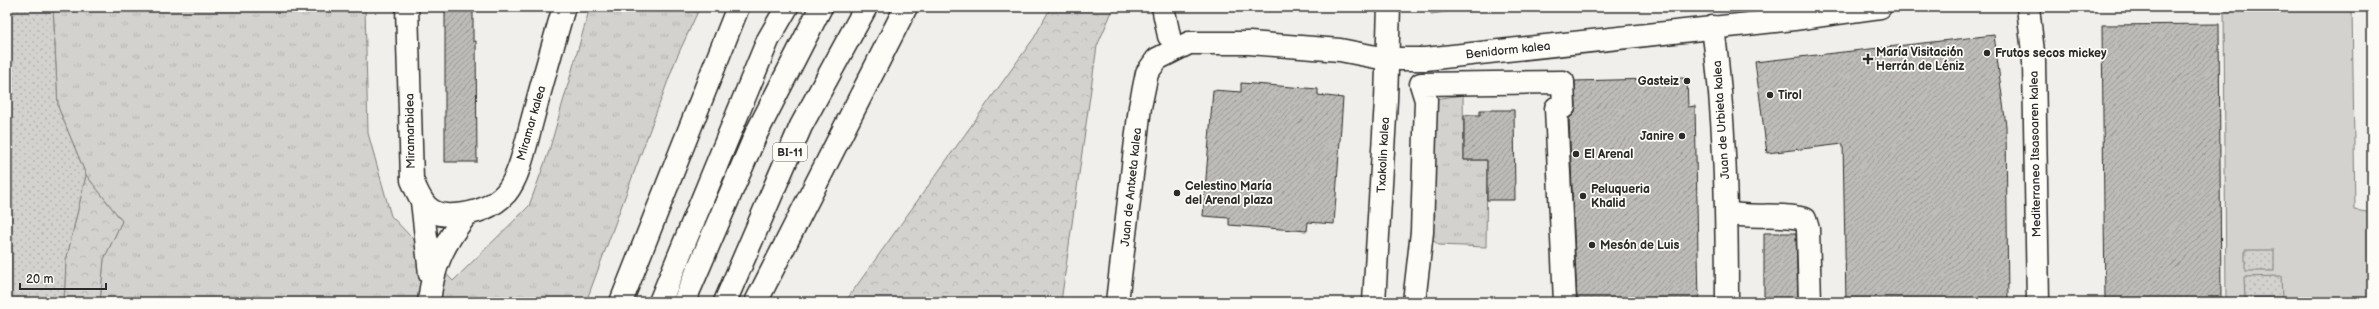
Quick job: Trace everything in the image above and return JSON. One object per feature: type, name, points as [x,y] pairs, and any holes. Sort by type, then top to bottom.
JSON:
[{"type":"street","name":"Miramarbidea","points":[[407,7],[412,180],[422,201],[428,209],[445,216],[467,214]]},
{"type":"street","name":"Miramar kalea","points":[[467,214],[488,207],[506,192],[520,165],[564,7]]},
{"type":"street","points":[[621,302],[738,7]]},
{"type":"street","points":[[660,302],[768,40],[787,7]]},
{"type":"street","points":[[684,302],[756,134],[821,7]]},
{"type":"street","name":"BI-11","points":[[725,302],[801,126],[866,7]]},
{"type":"street","points":[[756,302],[906,7]]},
{"type":"street","points":[[1163,7],[1169,36]]},
{"type":"street","name":"Txakolin kalea","points":[[1374,302],[1386,100],[1386,59],[1389,7]]},
{"type":"street","name":"Benidorm kalea","points":[[1147,73],[1157,59],[1189,43],[1249,43],[1340,50],[1386,59],[1425,59],[1713,27],[1837,10],[1880,7]]},
{"type":"street","name":"Mediterraneo Itsasoaren kalea","points":[[2028,7],[2034,62],[2038,302]]},
{"type":"street","name":"Juan de Urbieta kalea","points":[[1713,27],[1718,71],[1727,213],[1727,302]]},
{"type":"street","name":"Juan de Antxeta kalea","points":[[1117,302],[1140,106],[1147,73]]},
{"type":"street","points":[[1414,302],[1422,232],[1426,116],[1426,100],[1421,84],[1563,82],[1564,107],[1556,108],[1565,302]]},
{"type":"street","points":[[422,201],[430,292]]},
{"type":"street","points":[[1727,213],[1738,216],[1792,216],[1804,219],[1808,229],[1810,302]]},
{"type":"street","points":[[430,292],[439,256],[452,233],[467,214]]},
{"type":"green space","points":[[7,7],[53,7],[58,107],[86,175],[66,261],[64,302],[7,302]]},
{"type":"green space","points":[[53,7],[365,7],[368,133],[391,216],[453,281],[529,206],[549,151],[590,7],[700,7],[676,59],[586,302],[100,302],[104,259],[122,221],[86,175],[58,107]]},
{"type":"green space","points":[[1051,7],[1114,7],[1097,46],[1061,302],[845,302],[1034,38]]},
{"type":"green space","points":[[1431,7],[1483,7],[1431,14]]},
{"type":"green space","points":[[2224,7],[2352,7],[2355,210],[2372,213],[2372,302],[2226,302]]},
{"type":"green space","points":[[1463,95],[1464,160],[1487,160],[1486,247],[1439,245],[1422,232],[1426,100]]},
{"type":"green space","points":[[86,175],[122,221],[104,259],[100,302],[64,302],[66,261]]},
{"type":"green space","points":[[2245,250],[2274,250],[2274,271],[2245,271]]},
{"type":"green space","points":[[2281,276],[2282,297],[2245,298],[2244,277]]},
{"type":"building","points":[[445,7],[473,7],[473,41],[476,41],[477,162],[445,162]]},
{"type":"building","points":[[2219,24],[2221,302],[2105,302],[2102,25]]},
{"type":"building","points":[[1994,35],[2006,126],[2008,302],[1846,302],[1843,144],[1767,153],[1755,62]]},
{"type":"building","points":[[1687,78],[1688,107],[1695,106],[1699,302],[1577,302],[1569,118],[1575,113],[1576,107],[1575,81]]},
{"type":"building","points":[[1241,83],[1318,89],[1318,95],[1343,98],[1334,224],[1308,222],[1307,231],[1229,225],[1229,218],[1203,216],[1213,90],[1241,92]]},
{"type":"building","points":[[1480,110],[1514,110],[1515,200],[1487,200],[1487,160],[1464,160],[1464,115],[1480,115]]},
{"type":"building","points":[[1764,233],[1796,233],[1798,302],[1764,302]]},
{"type":"place","name":"Frutos secos mickey","points":[[1987,53]]},
{"type":"place","name":"María Visitación Herrán de Léniz","points":[[1868,59]]},
{"type":"place","name":"Gasteiz","points":[[1687,81]]},
{"type":"place","name":"Tirol","points":[[1770,95]]},
{"type":"place","name":"Janire","points":[[1682,136]]},
{"type":"place","name":"El Arenal","points":[[1576,154]]},
{"type":"place","name":"Celestino María del Arenal plaza","points":[[1177,193]]},
{"type":"place","name":"Peluqueria Khalid","points":[[1583,196]]},
{"type":"place","name":"Mesón de Luis","points":[[1592,245]]}]
